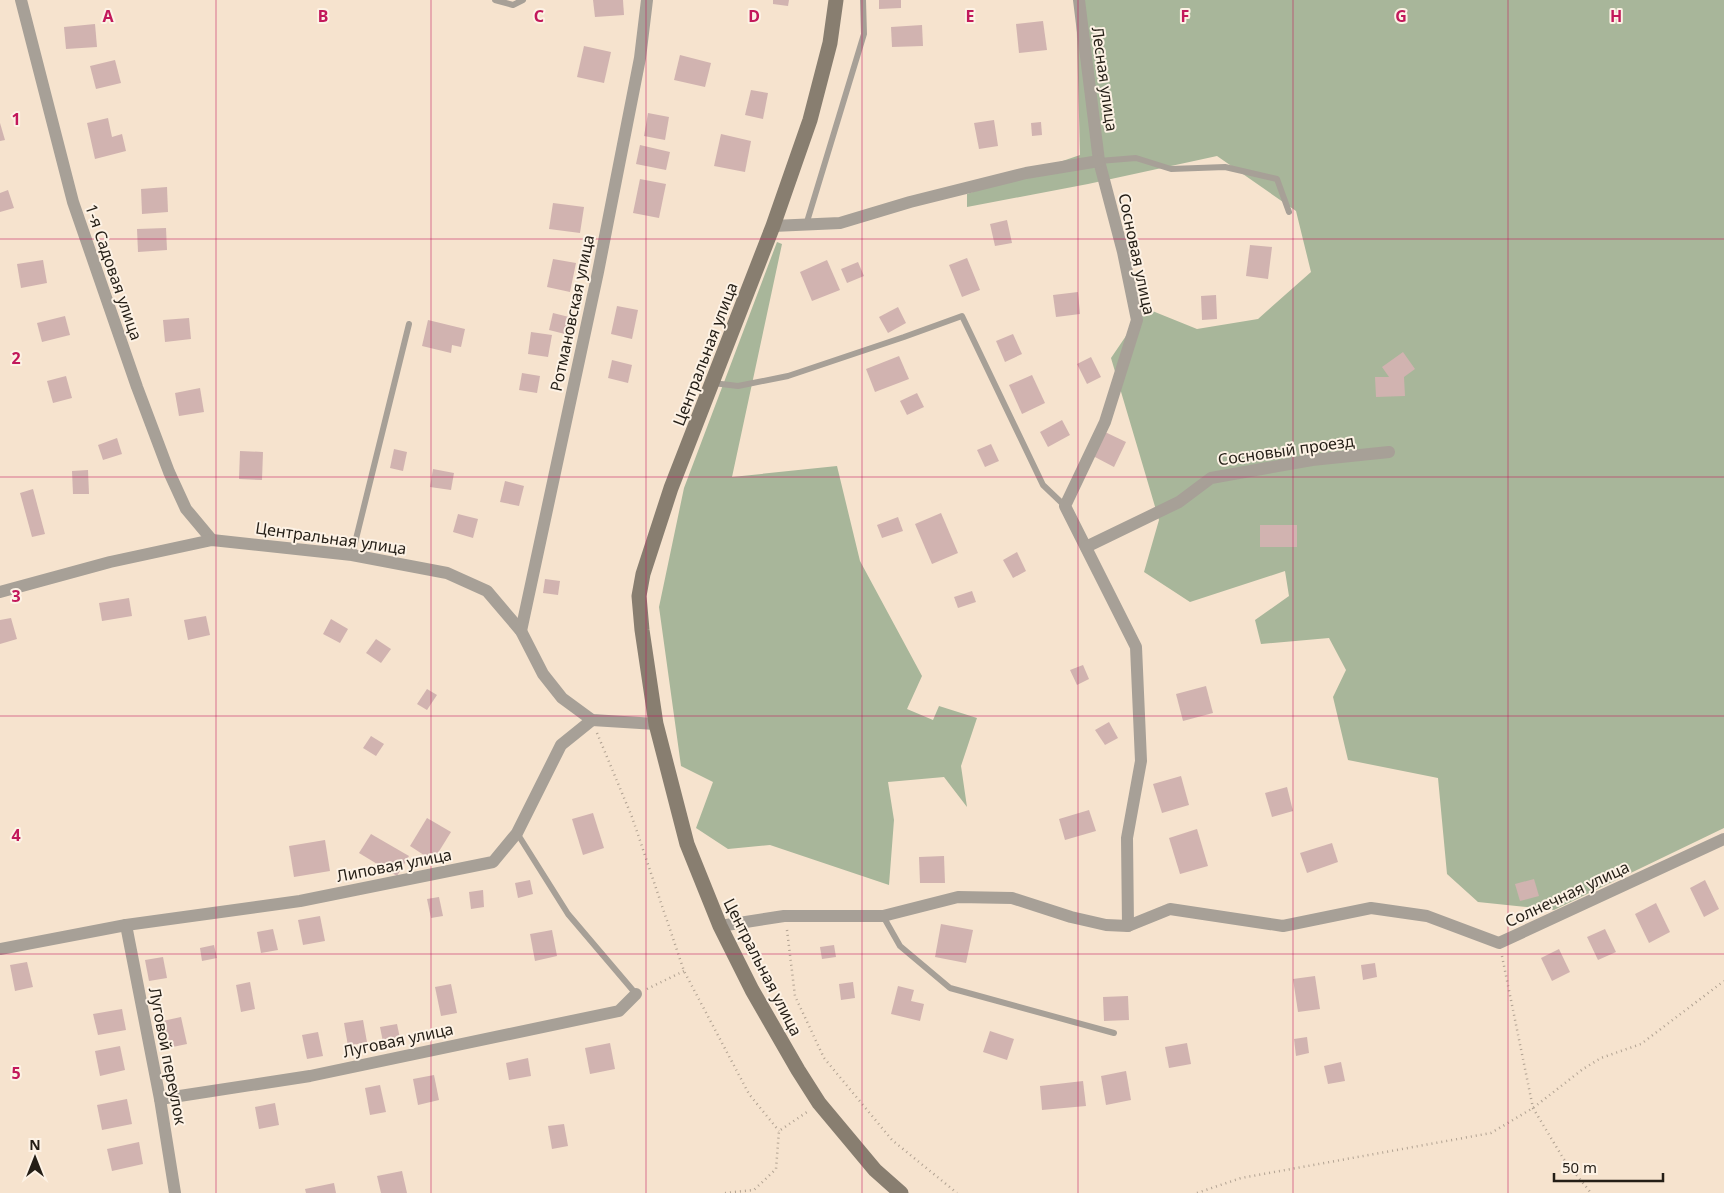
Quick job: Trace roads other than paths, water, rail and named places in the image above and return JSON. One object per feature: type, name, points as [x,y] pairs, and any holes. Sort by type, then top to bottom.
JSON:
[{"type":"street","name":"1-я Садовая улица","points":[[21,0],[73,202],[138,387],[169,472],[186,509],[212,540]]},
{"type":"street","name":"Ротмановская улица","points":[[521,631],[598,272],[640,58],[647,0]]},
{"type":"street","name":"Центральная улица","points":[[836,0],[830,43],[810,120],[773,226],[671,488],[639,596],[642,630],[656,724],[687,844],[720,926],[752,990],[819,1103],[875,1170],[901,1193]]},
{"type":"street","name":"Лесная улица","points":[[1079,0],[1099,162]]},
{"type":"street","points":[[773,226],[840,223],[910,202],[1026,173],[1099,162]]},
{"type":"street","name":"Сосновая улица","points":[[1065,506],[1105,422],[1137,320],[1123,252],[1099,162]]},
{"type":"street","name":"Сосновый проезд","points":[[1086,547],[1179,502],[1211,478],[1312,460],[1389,452]]},
{"type":"street","points":[[1065,506],[1136,647],[1141,762],[1127,838],[1128,926]]},
{"type":"street","name":"Центральная улица","points":[[0,592],[110,562],[212,540],[352,555],[448,573],[487,591],[521,631],[543,674],[562,698],[592,720]]},
{"type":"street","points":[[592,720],[656,724]]},
{"type":"street","name":"Липовая улица","points":[[0,949],[126,925],[300,901],[493,862],[517,833],[561,745],[592,720]]},
{"type":"street","name":"Солнечная улица","points":[[720,926],[784,916],[883,916],[958,897],[1012,898],[1071,917],[1106,925],[1128,926],[1170,909],[1283,926],[1371,908],[1427,916],[1499,943],[1724,839]]},
{"type":"street","name":"Луговой переулок","points":[[126,925],[160,1099],[176,1193]]},
{"type":"street","name":"Луговая улица","points":[[160,1099],[310,1076],[619,1011],[636,994]]},
{"type":"lane","points":[[495,0],[513,5],[523,0]]},
{"type":"lane","points":[[806,224],[864,34],[863,0]]},
{"type":"lane","points":[[1099,162],[1136,158],[1171,169],[1225,167],[1277,179],[1289,212]]},
{"type":"lane","points":[[713,383],[738,386],[788,376],[962,316],[1043,485],[1065,506]]},
{"type":"lane","points":[[352,555],[409,324]]},
{"type":"lane","points":[[517,833],[568,914],[636,994]]},
{"type":"lane","points":[[883,916],[900,946],[950,988],[1114,1033]]}]
